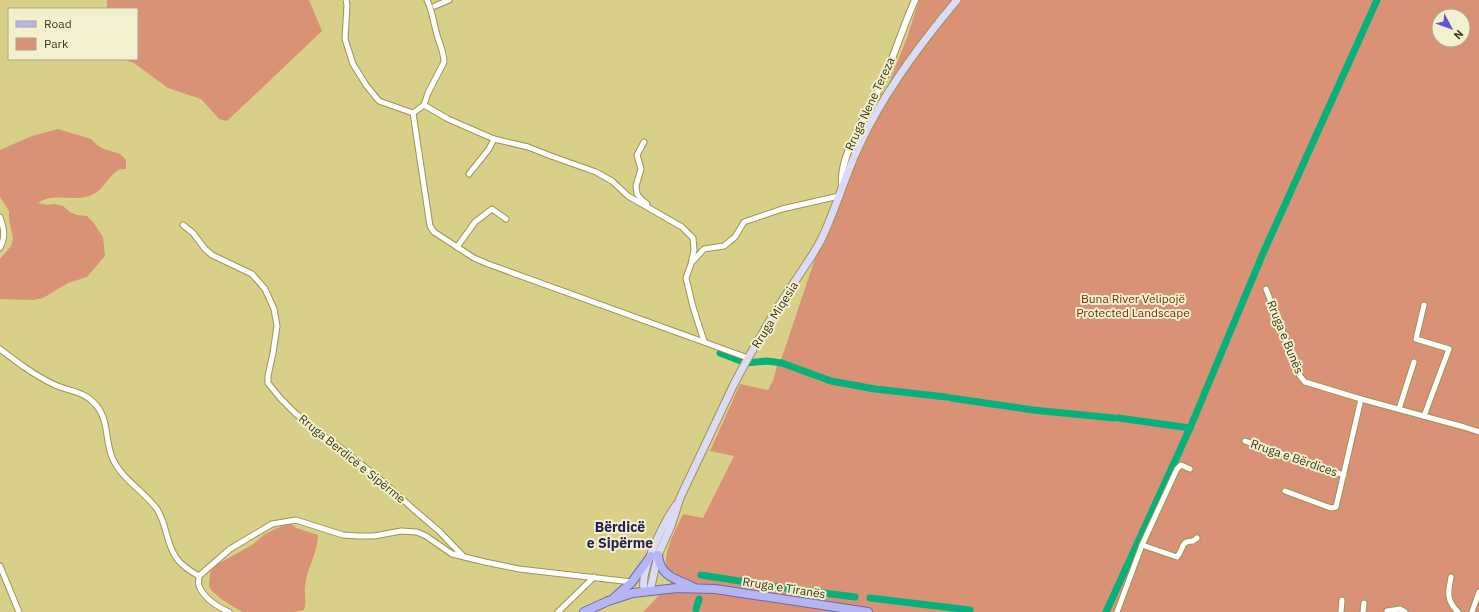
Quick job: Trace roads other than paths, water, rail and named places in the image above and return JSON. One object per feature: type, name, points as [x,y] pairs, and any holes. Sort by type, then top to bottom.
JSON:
[{"type":"main road","name":"Rruga Miqesia","points":[[648,591],[654,555],[671,526],[680,498],[741,371],[776,310],[813,254],[827,227],[867,130],[885,98],[956,0]]},
{"type":"main road","points":[[584,612],[608,601],[620,593],[632,582],[654,555],[662,569],[669,576],[696,588]]},
{"type":"main road","name":"Rruga e Tiranës","points":[[608,601],[633,593],[677,588],[696,588],[715,589],[868,612]]},
{"type":"street","points":[[346,0],[345,39],[353,64],[366,85],[379,101],[413,113]]},
{"type":"street","points":[[413,113],[424,105],[428,93],[444,62],[444,56],[436,30],[433,7],[427,0]]},
{"type":"street","points":[[433,7],[441,0]]},
{"type":"street","points":[[433,7],[449,0]]},
{"type":"street","name":"Rruga Nene Tereza","points":[[843,187],[841,175],[845,159],[882,83],[915,0]]},
{"type":"street","points":[[424,105],[448,119],[494,140],[528,147],[596,172],[612,181],[628,196],[682,228],[693,238],[694,250],[686,278],[704,342]]},
{"type":"street","points":[[413,113],[430,226],[434,232],[474,258],[488,264],[704,342],[747,360]]},
{"type":"street","points":[[469,174],[489,149],[494,140]]},
{"type":"street","points":[[644,142],[638,156],[641,169],[636,186],[637,194],[655,212]]},
{"type":"street","points":[[691,264],[704,249],[724,246],[735,237],[744,222],[782,209],[839,196]]},
{"type":"street","points":[[457,247],[475,222],[492,209],[506,219]]},
{"type":"street","points":[[0,218],[4,231],[0,248]]},
{"type":"street","name":"Rruga Berdicë e Sipërme","points":[[183,225],[193,233],[205,249],[212,255],[252,274],[265,289],[274,309],[277,326],[268,382],[281,399],[320,434],[332,441],[387,485],[411,508],[439,531],[464,557]]},
{"type":"street","name":"Rruga e Bunës","points":[[1266,289],[1300,376],[1305,382],[1479,432]]},
{"type":"street","points":[[1424,305],[1416,339],[1449,349],[1424,416]]},
{"type":"street","points":[[0,349],[39,377],[56,386],[86,395],[97,406],[106,423],[106,437],[112,457],[122,474],[148,498],[158,510],[177,561],[199,576]]},
{"type":"street","points":[[1399,409],[1414,362]]},
{"type":"street","name":"Rruga e Bërdices","points":[[1286,490],[1334,508],[1336,507],[1361,399]]},
{"type":"street","name":"Rruga e Bërdices","points":[[1245,441],[1344,474]]},
{"type":"street","points":[[1117,612],[1142,545],[1177,469],[1181,465],[1190,469]]},
{"type":"street","points":[[229,612],[219,607],[206,596],[199,585],[199,576],[230,549],[272,524],[296,520],[343,535],[366,536],[401,531],[417,532],[426,536],[452,554],[464,557],[519,569],[632,582]]},
{"type":"street","points":[[1142,545],[1177,557],[1186,541],[1193,541],[1197,538]]},
{"type":"street","points":[[0,566],[19,612]]},
{"type":"street","points":[[558,612],[594,577]]},
{"type":"street","points":[[1451,577],[1449,599],[1451,604],[1458,612]]},
{"type":"street","points":[[1472,612],[1479,592]]},
{"type":"street","points":[[1341,612],[1342,600]]},
{"type":"street","points":[[1363,612],[1364,603]]},
{"type":"street","points":[[1387,611],[1400,609],[1406,612]]},
{"type":"waterway","points":[[1106,612],[1190,428],[1264,251],[1377,0]]},
{"type":"waterway","points":[[720,353],[746,363],[767,361],[782,363],[831,381],[875,389],[946,397]]},
{"type":"waterway","points":[[951,398],[1033,410],[1114,418]]},
{"type":"waterway","points":[[1119,418],[1190,428]]},
{"type":"waterway","points":[[701,575],[855,597]]},
{"type":"waterway","points":[[870,598],[970,610]]},
{"type":"waterway","points":[[696,609],[699,599]]},
{"type":"district","name":"Bërdicë e Sipërme","points":[[620,536]]},
{"type":"park label","name":"Buna River Velipojë Protected Landscape","points":[[1133,306]]}]
